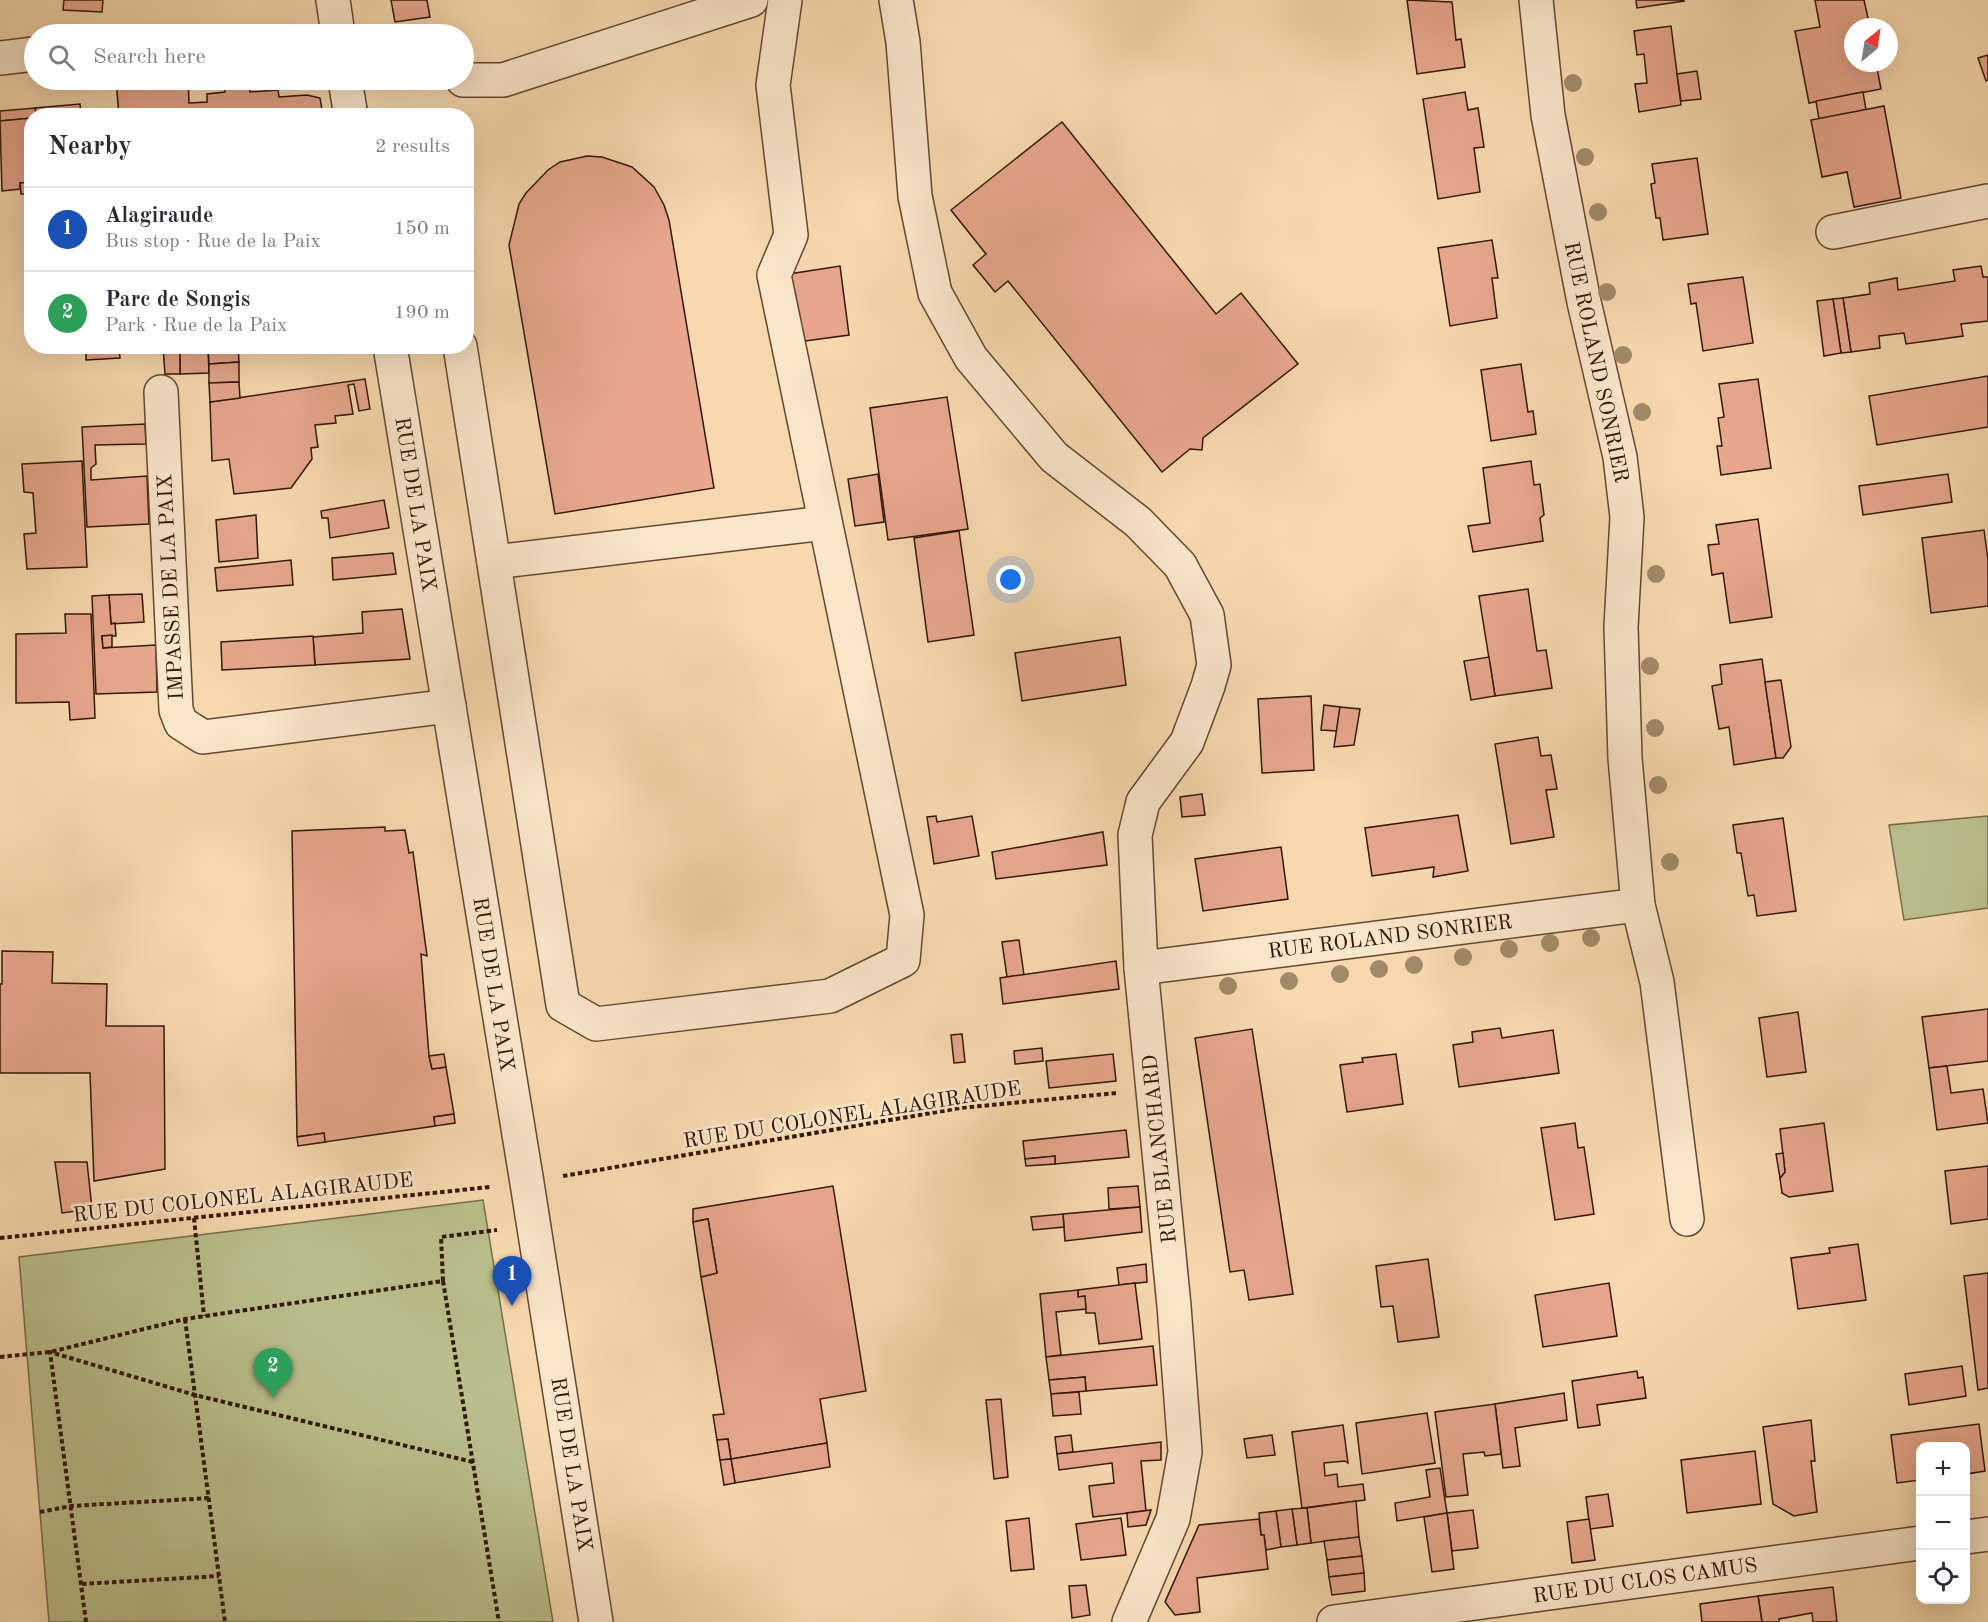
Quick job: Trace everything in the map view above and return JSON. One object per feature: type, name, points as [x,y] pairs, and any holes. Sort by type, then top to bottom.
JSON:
[{"type":"street","points":[[333,0],[337,24]]},
{"type":"street","points":[[474,80],[503,80],[751,0]]},
{"type":"street","points":[[461,354],[563,1005],[596,1024],[830,996],[903,960],[907,915],[774,275],[791,235],[772,85],[785,0]]},
{"type":"street","name":"RUE BLANCHARD","points":[[896,0],[903,42],[915,196],[934,293],[971,358],[1054,457],[1138,522],[1180,565],[1207,615],[1214,665],[1208,686],[1187,742],[1143,802],[1135,835],[1141,968],[1174,1306],[1185,1452],[1173,1520],[1129,1622]]},
{"type":"street","name":"RUE ROLAND SONRIER","points":[[1536,0],[1551,127],[1584,302],[1620,457],[1626,517],[1621,627],[1625,758],[1638,905],[1657,982],[1687,1219]]},
{"type":"street","points":[[0,58],[24,55]]},
{"type":"street","points":[[347,90],[350,108]]},
{"type":"street","points":[[1833,232],[1988,201]]},
{"type":"street","name":"RUE DE LA PAIX","points":[[391,354],[524,1160],[597,1622]]},
{"type":"street","name":"IMPASSE DE LA PAIX","points":[[161,392],[176,710],[182,723],[203,737],[449,706]]},
{"type":"street","points":[[494,562],[825,523]]},
{"type":"street","name":"RUE ROLAND SONRIER","points":[[1141,968],[1638,905]]},
{"type":"street","points":[[1970,1536],[1988,1534]]},
{"type":"street","name":"RUE DU CLOS CAMUS","points":[[1334,1622],[1916,1545]]},
{"type":"path","name":"RUE DU COLONEL ALAGIRAUDE","points":[[557,1178],[960,1108],[1152,1090]]},
{"type":"path","name":"RUE DU COLONEL ALAGIRAUDE","points":[[0,1238],[490,1187]]},
{"type":"path","points":[[194,1218],[204,1316]]},
{"type":"path","points":[[497,1230],[441,1237],[443,1281],[499,1622]]},
{"type":"path","points":[[0,1357],[50,1352],[185,1319],[443,1281]]},
{"type":"path","points":[[185,1319],[225,1622]]},
{"type":"path","points":[[50,1352],[195,1395],[473,1462]]},
{"type":"path","points":[[50,1352],[86,1622]]},
{"type":"path","points":[[40,1512],[71,1506],[209,1498]]},
{"type":"path","points":[[82,1584],[219,1576]]},
{"type":"green space","points":[[1988,816],[1988,908],[1904,920],[1889,825]]},
{"type":"green space","points":[[483,1200],[553,1622],[49,1622],[19,1257]]},
{"type":"building","points":[[64,0],[103,0],[102,12],[63,10]]},
{"type":"building","points":[[391,0],[427,0],[430,17],[395,22]]},
{"type":"building","points":[[1407,0],[1452,2],[1456,40],[1461,39],[1465,67],[1417,74]]},
{"type":"building","points":[[1636,0],[1684,0],[1684,1],[1637,8]]},
{"type":"building","points":[[1815,0],[1864,0],[1868,18],[1844,18],[1844,72],[1878,72],[1881,89],[1809,103],[1795,31],[1820,27]]},
{"type":"building","points":[[1671,26],[1681,105],[1639,112],[1635,84],[1647,83],[1644,54],[1637,55],[1634,31]]},
{"type":"building","points":[[1988,55],[1988,80],[1986,81],[1978,58]]},
{"type":"building","points":[[1697,71],[1701,99],[1681,101],[1677,74]]},
{"type":"building","points":[[117,90],[188,90],[189,103],[207,102],[207,94],[225,92],[225,90],[250,90],[250,92],[278,90],[279,97],[307,95],[320,98],[322,108],[118,108]]},
{"type":"building","points":[[1465,92],[1468,110],[1478,108],[1484,147],[1474,148],[1480,192],[1438,199],[1423,99]]},
{"type":"building","points":[[1863,92],[1866,110],[1819,119],[1816,101]]},
{"type":"building","points":[[80,104],[80,108],[35,108]]},
{"type":"building","points":[[1884,106],[1901,198],[1854,207],[1847,172],[1822,177],[1811,120]]},
{"type":"building","points":[[24,109],[24,119],[0,121],[0,111]]},
{"type":"building","points":[[24,119],[24,183],[20,183],[20,189],[2,191],[0,121]]},
{"type":"building","points":[[1062,122],[1216,314],[1241,293],[1298,364],[1203,438],[1202,450],[1190,449],[1162,472],[1008,281],[995,292],[973,265],[986,254],[951,210]]},
{"type":"building","points":[[587,156],[602,157],[632,167],[654,187],[664,205],[669,220],[714,488],[555,514],[509,245],[519,204],[526,193],[548,170],[560,162]]},
{"type":"building","points":[[1697,158],[1708,234],[1663,240],[1660,218],[1656,218],[1651,184],[1655,183],[1652,164]]},
{"type":"building","points":[[20,183],[24,183],[24,194],[21,194]]},
{"type":"building","points":[[1492,240],[1498,278],[1492,278],[1497,318],[1450,326],[1438,248]]},
{"type":"building","points":[[840,266],[849,335],[798,342],[789,274]]},
{"type":"building","points":[[1981,266],[1983,277],[1988,277],[1988,321],[1961,324],[1963,336],[1906,344],[1904,333],[1879,336],[1880,348],[1851,352],[1843,298],[1870,294],[1869,283],[1897,278],[1898,290],[1955,281],[1953,270]]},
{"type":"building","points":[[1743,277],[1753,343],[1703,351],[1696,303],[1691,304],[1688,284]]},
{"type":"building","points":[[1843,298],[1851,352],[1841,353],[1833,299]]},
{"type":"building","points":[[1833,299],[1841,353],[1824,356],[1817,301]]},
{"type":"building","points":[[86,354],[120,354],[120,358],[86,360]]},
{"type":"building","points":[[164,354],[180,354],[180,374],[165,374]]},
{"type":"building","points":[[180,354],[208,354],[209,373],[180,374]]},
{"type":"building","points":[[208,354],[238,354],[239,362],[209,364]]},
{"type":"building","points":[[239,362],[239,382],[209,383],[209,364]]},
{"type":"building","points":[[1521,364],[1528,412],[1533,411],[1536,434],[1491,441],[1481,370]]},
{"type":"building","points":[[1988,376],[1988,427],[1877,445],[1869,396]]},
{"type":"building","points":[[365,379],[370,409],[359,411],[354,384],[348,385],[353,414],[335,416],[336,423],[315,425],[318,447],[311,448],[312,459],[291,488],[234,494],[229,459],[212,461],[210,402]]},
{"type":"building","points":[[1758,379],[1771,468],[1721,475],[1717,446],[1722,446],[1718,418],[1724,417],[1719,384]]},
{"type":"building","points":[[239,382],[240,398],[210,402],[209,383]]},
{"type":"building","points":[[947,397],[968,529],[888,540],[870,408]]},
{"type":"building","points":[[145,424],[146,444],[95,445],[96,464],[91,468],[91,480],[147,476],[149,524],[87,527],[82,427]]},
{"type":"building","points":[[82,461],[87,567],[27,569],[24,534],[36,533],[33,493],[24,492],[22,464]]},
{"type":"building","points":[[1531,461],[1534,485],[1540,484],[1544,515],[1540,518],[1543,541],[1473,552],[1468,526],[1490,523],[1483,468]]},
{"type":"building","points":[[878,474],[884,522],[855,526],[848,479]]},
{"type":"building","points":[[1948,474],[1952,502],[1863,515],[1859,486]]},
{"type":"building","points":[[384,500],[389,528],[330,538],[328,518],[322,518],[321,511]]},
{"type":"building","points":[[256,515],[258,558],[219,562],[216,520]]},
{"type":"building","points":[[1758,519],[1772,617],[1730,623],[1723,573],[1712,575],[1708,545],[1719,544],[1716,525]]},
{"type":"building","points":[[1984,530],[1988,560],[1988,606],[1931,613],[1922,538]]},
{"type":"building","points":[[959,531],[974,635],[928,642],[914,538]]},
{"type":"building","points":[[393,553],[396,574],[333,580],[332,558]]},
{"type":"building","points":[[291,560],[293,585],[217,591],[215,568]]},
{"type":"building","points":[[1528,589],[1537,651],[1546,650],[1552,688],[1495,696],[1479,596]]},
{"type":"building","points":[[142,594],[144,622],[111,624],[109,595]]},
{"type":"building","points":[[109,595],[111,624],[115,623],[116,636],[102,636],[103,648],[156,645],[157,692],[96,694],[92,596]]},
{"type":"building","points":[[402,609],[410,659],[315,665],[313,637],[363,633],[362,612]]},
{"type":"building","points":[[65,614],[91,614],[95,718],[70,720],[69,702],[16,703],[16,634],[66,633]]},
{"type":"building","points":[[112,635],[112,647],[103,648],[102,636]]},
{"type":"building","points":[[313,636],[315,665],[222,670],[221,642]]},
{"type":"building","points":[[1120,637],[1126,685],[1022,701],[1015,653]]},
{"type":"building","points":[[1489,657],[1495,696],[1471,700],[1464,661]]},
{"type":"building","points":[[1762,659],[1776,758],[1734,765],[1729,727],[1719,729],[1712,686],[1722,684],[1720,665]]},
{"type":"building","points":[[1781,680],[1791,747],[1783,758],[1776,758],[1765,682]]},
{"type":"building","points":[[1311,696],[1314,770],[1262,773],[1258,699]]},
{"type":"building","points":[[1324,705],[1340,707],[1337,731],[1321,730]]},
{"type":"building","points":[[1340,707],[1360,709],[1354,745],[1334,747]]},
{"type":"building","points":[[1538,737],[1541,756],[1551,755],[1557,789],[1546,790],[1554,837],[1511,844],[1495,744]]},
{"type":"building","points":[[1202,794],[1205,815],[1182,817],[1180,797]]},
{"type":"building","points":[[1458,815],[1468,871],[1433,877],[1434,867],[1372,876],[1365,828]]},
{"type":"building","points":[[936,816],[937,822],[972,816],[979,856],[934,864],[927,817]]},
{"type":"building","points":[[1783,818],[1796,911],[1757,916],[1754,895],[1748,896],[1741,853],[1737,853],[1733,825]]},
{"type":"building","points":[[385,827],[385,831],[405,830],[409,853],[413,852],[427,956],[421,954],[429,1056],[432,1069],[446,1067],[454,1114],[434,1117],[435,1126],[325,1142],[324,1133],[297,1137],[292,831]]},
{"type":"building","points":[[1103,832],[1107,865],[996,879],[992,852]]},
{"type":"building","points":[[1281,847],[1288,899],[1203,911],[1195,859]]},
{"type":"building","points":[[1019,940],[1024,975],[1007,977],[1002,942]]},
{"type":"building","points":[[2,951],[53,952],[52,983],[107,984],[106,1026],[164,1026],[165,1169],[94,1181],[90,1073],[0,1073]]},
{"type":"building","points":[[1116,961],[1119,989],[1003,1004],[1000,978]]},
{"type":"building","points":[[1988,1009],[1988,1061],[1929,1068],[1922,1017]]},
{"type":"building","points":[[1798,1012],[1806,1072],[1767,1077],[1759,1018]]},
{"type":"building","points":[[1500,1028],[1502,1038],[1553,1030],[1559,1073],[1459,1087],[1453,1045],[1473,1042],[1472,1032]]},
{"type":"building","points":[[1252,1029],[1293,1294],[1249,1300],[1244,1270],[1230,1272],[1195,1038]]},
{"type":"building","points":[[962,1034],[965,1062],[954,1063],[951,1035]]},
{"type":"building","points":[[1042,1048],[1043,1061],[1015,1064],[1014,1051]]},
{"type":"building","points":[[444,1054],[446,1067],[432,1069],[429,1056]]},
{"type":"building","points":[[1113,1054],[1116,1081],[1049,1088],[1046,1061]]},
{"type":"building","points":[[1396,1054],[1403,1104],[1347,1112],[1340,1065],[1363,1062],[1362,1058]]},
{"type":"building","points":[[1947,1066],[1951,1093],[1983,1089],[1988,1123],[1937,1130],[1929,1068]]},
{"type":"building","points":[[454,1114],[455,1123],[435,1126],[434,1117]]},
{"type":"building","points":[[1575,1123],[1578,1148],[1584,1147],[1594,1214],[1555,1220],[1541,1128]]},
{"type":"building","points":[[1824,1123],[1833,1191],[1789,1197],[1782,1193],[1780,1178],[1785,1172],[1780,1129]]},
{"type":"building","points":[[1126,1130],[1129,1157],[1055,1164],[1055,1156],[1025,1159],[1023,1141]]},
{"type":"building","points":[[324,1133],[325,1142],[298,1146],[297,1137]]},
{"type":"building","points":[[1783,1153],[1785,1172],[1780,1178],[1776,1154]]},
{"type":"building","points":[[1055,1156],[1055,1164],[1026,1166],[1025,1159]]},
{"type":"building","points":[[55,1162],[87,1162],[92,1209],[62,1213]]},
{"type":"building","points":[[1988,1166],[1988,1219],[1951,1224],[1945,1171]]},
{"type":"building","points":[[833,1186],[866,1391],[820,1399],[827,1443],[731,1459],[728,1439],[717,1440],[713,1415],[724,1414],[701,1277],[717,1273],[708,1219],[693,1222],[693,1209]]},
{"type":"building","points":[[1138,1186],[1140,1207],[1109,1209],[1108,1188]]},
{"type":"building","points":[[1140,1207],[1142,1232],[1065,1241],[1063,1214]]},
{"type":"building","points":[[1063,1214],[1064,1227],[1033,1230],[1031,1217]]},
{"type":"building","points":[[708,1219],[717,1273],[701,1277],[693,1222]]},
{"type":"building","points":[[1858,1244],[1866,1300],[1798,1309],[1791,1258],[1830,1253],[1829,1248]]},
{"type":"building","points":[[1428,1259],[1439,1337],[1398,1342],[1393,1306],[1381,1307],[1376,1266]]},
{"type":"building","points":[[1146,1264],[1147,1282],[1119,1285],[1117,1268]]},
{"type":"building","points":[[1988,1273],[1988,1388],[1978,1390],[1964,1276]]},
{"type":"building","points":[[1135,1283],[1142,1339],[1099,1344],[1095,1313],[1086,1313],[1085,1296],[1078,1297],[1078,1290]]},
{"type":"building","points":[[1609,1283],[1617,1336],[1543,1347],[1535,1295]]},
{"type":"building","points":[[1078,1290],[1078,1297],[1085,1296],[1086,1309],[1056,1312],[1061,1355],[1046,1357],[1040,1294]]},
{"type":"building","points":[[1153,1346],[1157,1385],[1086,1391],[1085,1377],[1049,1380],[1046,1357]]},
{"type":"building","points":[[1962,1366],[1966,1396],[1909,1405],[1905,1374]]},
{"type":"building","points":[[1637,1371],[1638,1378],[1643,1377],[1646,1398],[1597,1405],[1600,1425],[1578,1428],[1572,1381]]},
{"type":"building","points":[[1085,1377],[1086,1391],[1051,1394],[1049,1380]]},
{"type":"building","points":[[1079,1392],[1081,1414],[1053,1416],[1051,1394]]},
{"type":"building","points":[[1564,1393],[1567,1420],[1515,1428],[1520,1466],[1503,1468],[1495,1404]]},
{"type":"building","points":[[1001,1399],[1008,1477],[994,1479],[986,1400]]},
{"type":"building","points":[[1495,1404],[1501,1454],[1485,1456],[1484,1452],[1463,1454],[1468,1495],[1446,1497],[1435,1412]]},
{"type":"building","points":[[1427,1413],[1435,1463],[1362,1474],[1356,1423]]},
{"type":"building","points":[[1811,1420],[1815,1461],[1811,1461],[1817,1512],[1794,1516],[1773,1504],[1763,1427]]},
{"type":"building","points":[[1979,1424],[1985,1471],[1970,1473],[1970,1442],[1916,1442],[1916,1481],[1897,1483],[1891,1435]]},
{"type":"building","points":[[1343,1425],[1348,1463],[1345,1461],[1324,1463],[1325,1476],[1337,1474],[1338,1487],[1363,1484],[1365,1500],[1302,1508],[1292,1432]]},
{"type":"building","points":[[1071,1435],[1073,1452],[1057,1454],[1055,1437]]},
{"type":"building","points":[[1272,1435],[1275,1455],[1247,1458],[1244,1439]]},
{"type":"building","points":[[728,1439],[731,1459],[720,1460],[717,1440]]},
{"type":"building","points":[[1161,1442],[1161,1460],[1141,1461],[1146,1511],[1093,1517],[1089,1486],[1114,1483],[1112,1463],[1059,1470],[1057,1454]]},
{"type":"building","points":[[827,1443],[830,1467],[735,1483],[731,1459]]},
{"type":"building","points":[[1755,1451],[1761,1504],[1687,1513],[1681,1460]]},
{"type":"building","points":[[731,1459],[735,1483],[724,1485],[720,1460]]},
{"type":"building","points":[[1440,1468],[1447,1513],[1397,1521],[1395,1503],[1430,1497],[1426,1470]]},
{"type":"building","points":[[1608,1494],[1613,1526],[1590,1529],[1586,1497]]},
{"type":"building","points":[[1356,1501],[1359,1537],[1311,1543],[1307,1508]]},
{"type":"building","points":[[1307,1508],[1311,1543],[1297,1545],[1292,1509]]},
{"type":"building","points":[[1292,1509],[1297,1545],[1281,1547],[1276,1511]]},
{"type":"building","points":[[1151,1510],[1146,1525],[1128,1527],[1127,1513]]},
{"type":"building","points":[[1473,1510],[1478,1548],[1452,1551],[1447,1513]]},
{"type":"building","points":[[1276,1511],[1281,1547],[1266,1550],[1264,1535],[1261,1535],[1259,1513]]},
{"type":"building","points":[[1447,1513],[1454,1569],[1432,1572],[1424,1517]]},
{"type":"building","points":[[1029,1518],[1034,1569],[1011,1571],[1006,1521]]},
{"type":"building","points":[[1121,1518],[1126,1555],[1081,1560],[1076,1524]]},
{"type":"building","points":[[1259,1519],[1261,1535],[1264,1535],[1268,1569],[1197,1578],[1200,1612],[1175,1615],[1165,1602],[1199,1525]]},
{"type":"building","points":[[1589,1519],[1595,1560],[1572,1563],[1567,1522]]},
{"type":"building","points":[[1359,1537],[1362,1556],[1327,1560],[1324,1541]]},
{"type":"building","points":[[1362,1556],[1364,1573],[1329,1577],[1327,1560]]},
{"type":"building","points":[[1364,1573],[1365,1591],[1332,1595],[1329,1577]]},
{"type":"building","points":[[1086,1585],[1090,1615],[1072,1618],[1069,1586]]},
{"type":"building","points":[[1833,1587],[1837,1622],[1813,1622],[1812,1613],[1779,1619],[1779,1622],[1762,1622],[1758,1596]]},
{"type":"building","points":[[1758,1596],[1762,1622],[1702,1622],[1700,1604]]},
{"type":"place","name":"Alagiraude","points":[[512,1306]]},
{"type":"place","name":"Parc de Songis","points":[[273,1398]]}]
